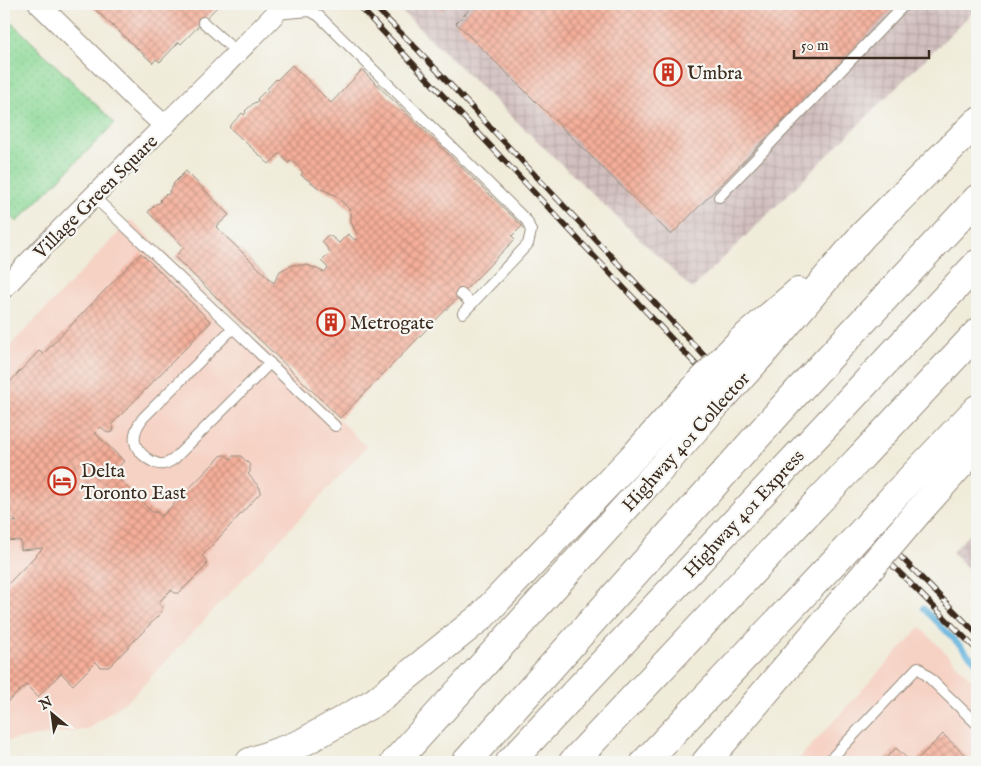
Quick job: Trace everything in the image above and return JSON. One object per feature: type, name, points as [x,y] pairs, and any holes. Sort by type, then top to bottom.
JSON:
[{"type":"highway","points":[[250,762],[300,744],[374,702],[482,616],[636,454],[707,394],[977,122]]},
{"type":"highway","points":[[466,762],[798,390],[977,199]]},
{"type":"highway","name":"Highway 401 Express","points":[[510,762],[977,264]]},
{"type":"highway","points":[[573,762],[977,333]]},
{"type":"highway","name":"Highway 401 Collector","points":[[395,762],[655,475],[707,394]]},
{"type":"highway","points":[[645,762],[977,409]]},
{"type":"highway","points":[[706,762],[918,512],[977,446]]},
{"type":"street","name":"Village Green Square","points":[[42,4],[135,99],[166,126]]},
{"type":"street","name":"Village Green Square","points":[[4,288],[45,244],[238,53],[275,9]]},
{"type":"lane","points":[[720,197],[905,4]]},
{"type":"lane","points":[[275,9],[310,11],[319,16],[527,221],[530,231],[528,244],[463,313]]},
{"type":"lane","points":[[203,22],[238,53]]},
{"type":"lane","points":[[94,197],[335,426]]},
{"type":"lane","points":[[461,294],[472,304]]},
{"type":"lane","points":[[234,328],[143,418],[136,428],[134,437],[136,448],[144,456],[154,463],[164,464],[174,459],[270,363]]},
{"type":"lane","points":[[828,762],[918,667],[977,724]]},
{"type":"shaded area","name":"Umbra","points":[[394,4],[977,4],[977,8],[692,289]]},
{"type":"shaded area","points":[[131,220],[367,447],[132,697],[88,729],[4,741],[4,352]]},
{"type":"shaded area","points":[[977,526],[977,578],[952,552]]},
{"type":"shaded area","points":[[920,627],[977,685],[977,762],[796,762]]},
{"type":"green space","points":[[4,15],[115,123],[17,222],[4,209]]},
{"type":"building","points":[[89,4],[220,4],[181,44],[179,42],[160,62],[156,59],[153,63]]},
{"type":"building","points":[[435,4],[448,4],[441,10]]},
{"type":"building","name":"Umbra","points":[[475,4],[898,4],[671,235],[456,23]]},
{"type":"building","points":[[292,65],[331,103],[362,70],[522,226],[512,236],[515,239],[340,418],[175,257],[184,247],[148,212],[166,194],[168,195],[173,184],[186,171],[229,215],[216,227],[274,283],[280,271],[292,265],[307,265],[324,272],[328,268],[321,261],[330,252],[322,241],[328,235],[339,243],[348,234],[355,240],[358,237],[351,222],[351,211],[335,195],[319,188],[301,175],[303,172],[292,160],[288,163],[280,153],[269,164],[229,127],[242,113],[244,115],[245,111],[256,103],[257,99],[264,92],[266,93],[267,89],[276,79]]},
{"type":"building","name":"Delta Toronto East","points":[[141,253],[211,322],[111,425],[114,428],[113,432],[108,433],[101,427],[95,433],[124,461],[113,473],[152,512],[157,512],[162,516],[222,455],[226,455],[230,459],[233,456],[241,456],[250,465],[250,472],[248,474],[260,488],[261,492],[202,556],[207,561],[206,566],[179,593],[171,590],[159,602],[162,607],[161,613],[109,667],[101,667],[96,662],[73,685],[61,673],[38,697],[26,685],[4,705],[4,588],[43,548],[21,550],[21,541],[4,540],[4,520],[17,522],[4,510],[4,388],[39,351],[43,354]]},
{"type":"building","points":[[943,734],[972,762],[915,762]]},
{"type":"building","points":[[896,748],[911,762],[882,762]]},
{"type":"waterway","points":[[923,608],[977,663]]},
{"type":"railway","points":[[357,4],[718,388]]},
{"type":"railway","points":[[372,4],[418,50],[726,379]]},
{"type":"railway","points":[[897,553],[977,634]]},
{"type":"railway","points":[[889,562],[977,650]]},
{"type":"place","name":"Umbra","points":[[668,72]]},
{"type":"place","name":"Metrogate","points":[[331,322]]},
{"type":"place","name":"Delta Toronto East","points":[[62,481]]}]
